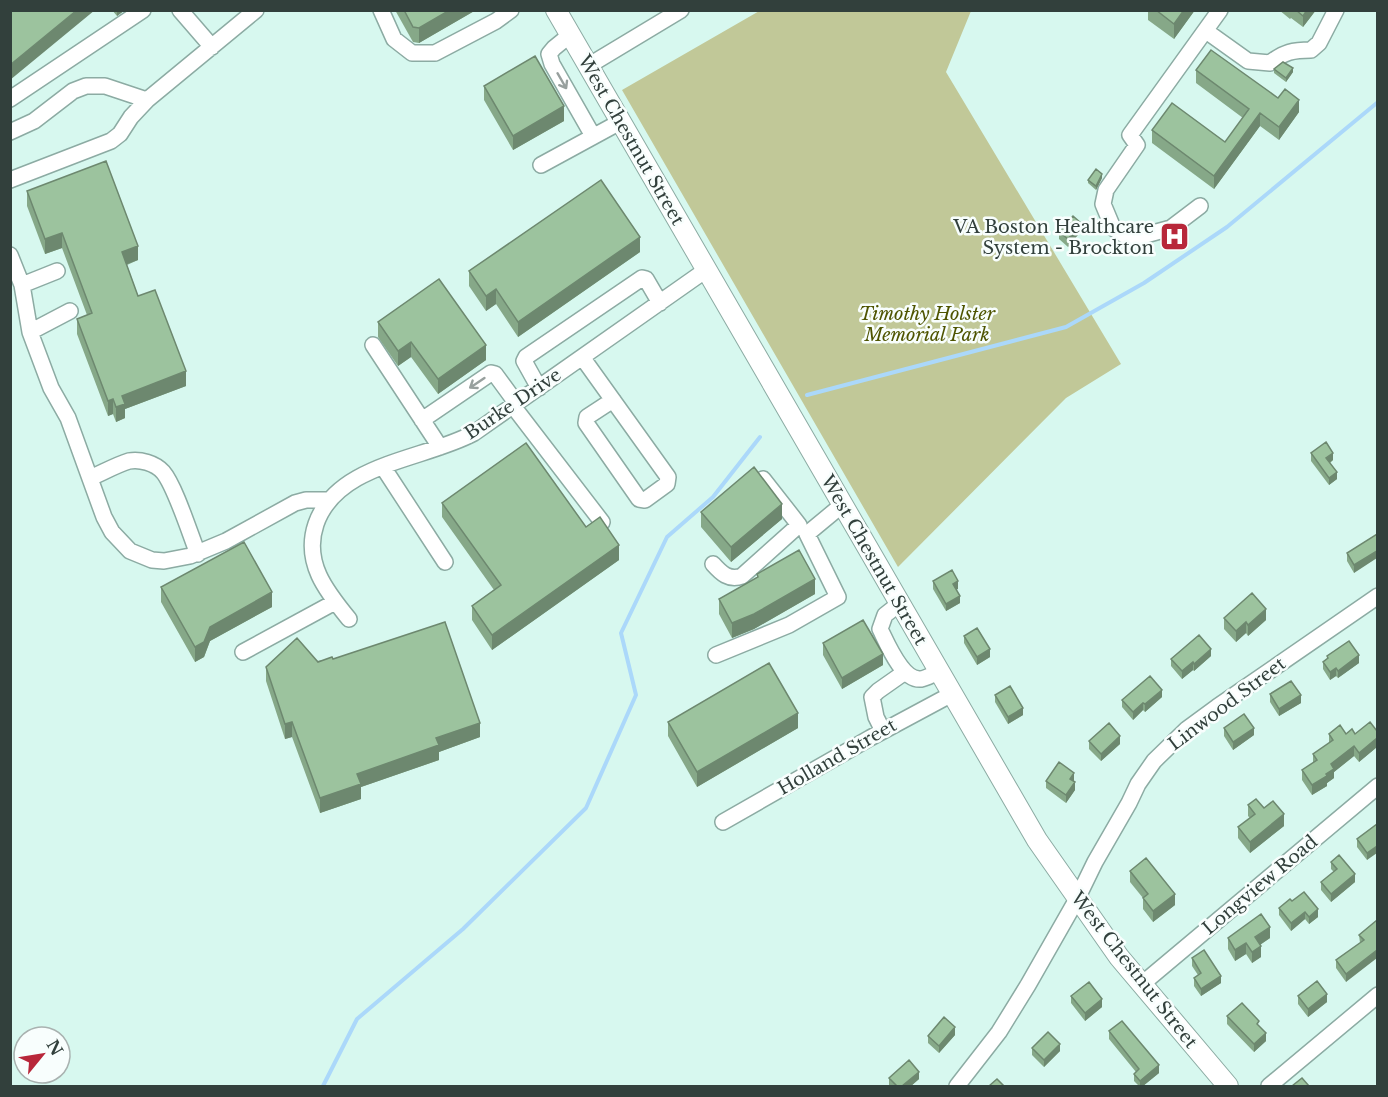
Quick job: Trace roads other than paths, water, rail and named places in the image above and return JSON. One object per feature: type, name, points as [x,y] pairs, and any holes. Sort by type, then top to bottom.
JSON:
[{"type":"main road","name":"West Chestnut Street","points":[[556,10],[1032,833],[1113,948],[1228,1086]]},
{"type":"street","points":[[10,99],[143,10]]},
{"type":"street","points":[[180,10],[212,47]]},
{"type":"street","points":[[10,180],[111,141],[120,134],[131,117],[147,100],[256,10]]},
{"type":"street","points":[[381,10],[394,39],[412,53],[435,53],[496,21],[510,10]]},
{"type":"street","points":[[588,66],[681,10]]},
{"type":"street","points":[[1200,206],[1171,228],[1131,240],[1113,228],[1103,204],[1106,190],[1137,145],[1130,135],[1220,10]]},
{"type":"street","points":[[1206,31],[1248,61],[1270,63],[1282,54],[1293,50],[1311,50],[1319,43],[1336,10]]},
{"type":"street","points":[[570,35],[549,54],[552,64],[593,136]]},
{"type":"street","points":[[10,132],[34,121],[73,91],[86,86],[105,86],[147,100]]},
{"type":"street","points":[[541,165],[620,122]]},
{"type":"street","points":[[10,255],[22,285],[30,332],[51,388],[68,418],[104,517],[112,532],[130,551],[152,560],[164,561],[198,554],[295,503],[306,500],[329,500]]},
{"type":"street","name":"Burke Drive","points":[[349,619],[320,580],[312,555],[314,532],[329,500],[350,482],[383,467],[465,437],[515,405],[706,270]]},
{"type":"street","points":[[22,285],[57,271]]},
{"type":"street","points":[[539,388],[524,361],[526,357],[642,278],[646,279],[660,303]]},
{"type":"street","points":[[30,332],[70,311]]},
{"type":"street","points":[[373,345],[440,447]]},
{"type":"street","points":[[582,357],[668,477],[667,484],[645,500],[639,499],[586,423],[587,417],[612,400]]},
{"type":"street","points":[[422,420],[491,373],[495,374],[515,405],[602,522]]},
{"type":"street","points":[[90,478],[129,461],[152,464],[160,468],[170,484],[198,554]]},
{"type":"street","points":[[383,467],[445,562]]},
{"type":"street","points":[[716,656],[789,625],[838,597],[803,530],[763,479]]},
{"type":"street","points":[[713,564],[721,573],[736,579],[803,530],[842,505]]},
{"type":"street","name":"Linwood Street","points":[[957,1086],[999,1032],[1077,899],[1138,784],[1154,761],[1187,729],[1216,707],[1377,596]]},
{"type":"street","points":[[243,652],[335,602]]},
{"type":"street","points":[[899,604],[885,615],[880,629],[905,672],[913,679],[921,679],[939,672]]},
{"type":"street","points":[[883,731],[876,717],[872,697],[905,672]]},
{"type":"street","name":"Holland Street","points":[[723,822],[952,694]]},
{"type":"street","name":"Longview Road","points":[[1142,984],[1377,786]]},
{"type":"street","points":[[1269,1086],[1377,995]]},
{"type":"waterway","points":[[807,395],[1066,327],[1144,283],[1227,227],[1378,102]]},
{"type":"waterway","points":[[323,1086],[357,1019],[463,929],[586,808],[636,695],[621,633],[667,537],[713,497],[760,437]]},
{"type":"place","name":"VA Boston Healthcare System - Brockton","points":[[1175,237]]},
{"type":"park label","name":"Timothy Holster Memorial Park","points":[[927,324]]}]
